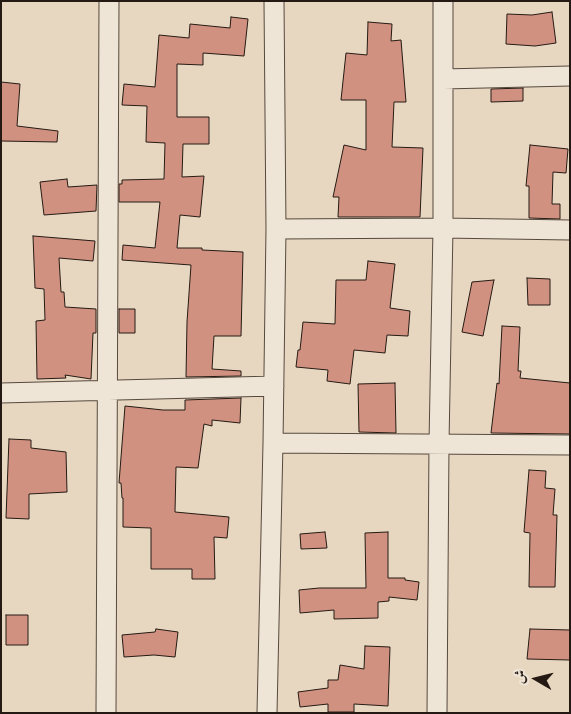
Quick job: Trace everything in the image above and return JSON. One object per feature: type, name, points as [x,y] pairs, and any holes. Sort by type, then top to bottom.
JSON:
[{"type":"street","points":[[106,713],[109,1]]},
{"type":"street","points":[[267,713],[276,229],[274,1]]},
{"type":"street","points":[[437,713],[443,228],[443,1]]},
{"type":"street","points":[[443,78],[570,76]]},
{"type":"street","points":[[276,229],[443,228],[570,230]]},
{"type":"street","points":[[1,393],[274,386]]},
{"type":"street","points":[[273,443],[570,445]]},
{"type":"building","points":[[552,12],[556,43],[535,46],[506,44],[507,14],[532,15]]},
{"type":"building","points":[[231,17],[248,19],[244,56],[203,53],[203,65],[177,64],[177,117],[209,117],[209,144],[183,144],[182,177],[204,176],[200,217],[180,215],[177,248],[202,248],[202,250],[243,252],[241,336],[214,336],[212,369],[241,371],[241,376],[186,377],[191,265],[122,260],[123,245],[155,248],[160,202],[119,202],[119,184],[122,184],[122,180],[164,179],[165,143],[146,142],[147,106],[122,105],[124,84],[155,87],[159,35],[189,38],[190,24],[230,28]]},
{"type":"building","points":[[368,22],[392,24],[391,41],[401,40],[406,102],[394,102],[392,147],[423,148],[420,217],[338,217],[339,197],[333,197],[344,145],[366,150],[366,100],[341,100],[346,53],[367,55]]},
{"type":"building","points":[[1,82],[20,84],[17,126],[58,131],[57,142],[1,141]]},
{"type":"building","points":[[523,88],[523,101],[491,102],[491,89]]},
{"type":"building","points":[[530,145],[568,149],[566,173],[553,172],[552,204],[560,204],[560,219],[529,218],[529,186],[526,186]]},
{"type":"building","points":[[67,179],[68,187],[97,185],[96,211],[44,215],[40,182]]},
{"type":"building","points":[[33,236],[95,241],[93,261],[59,258],[61,292],[64,292],[65,307],[96,309],[96,333],[93,333],[91,379],[65,375],[66,378],[37,379],[36,321],[45,320],[44,289],[35,288]]},
{"type":"building","points":[[368,261],[395,264],[390,308],[410,311],[408,336],[387,335],[385,353],[354,350],[350,384],[327,381],[328,370],[296,367],[303,322],[335,324],[336,280],[366,280]]},
{"type":"building","points":[[527,278],[550,279],[550,305],[528,305]]},
{"type":"building","points":[[494,280],[483,336],[462,332],[472,282]]},
{"type":"building","points":[[119,309],[135,309],[135,333],[119,333]]},
{"type":"building","points":[[502,326],[520,327],[518,371],[521,371],[520,378],[570,383],[570,434],[491,433],[497,383],[499,384]]},
{"type":"building","points":[[395,383],[396,433],[359,432],[358,384]]},
{"type":"building","points":[[241,398],[240,423],[212,420],[212,426],[204,424],[198,468],[176,467],[175,512],[229,517],[227,538],[214,537],[215,579],[192,579],[192,569],[151,569],[151,528],[123,527],[123,498],[121,483],[119,483],[125,406],[185,410],[185,400]]},
{"type":"building","points":[[9,439],[31,440],[31,448],[66,452],[67,492],[29,494],[29,519],[6,518]]},
{"type":"building","points":[[529,470],[546,471],[545,488],[555,489],[553,515],[557,515],[555,587],[529,587],[530,533],[524,532]]},
{"type":"building","points":[[325,532],[327,548],[301,549],[300,534]]},
{"type":"building","points":[[388,532],[388,578],[405,578],[405,580],[419,582],[417,600],[389,597],[389,601],[378,602],[378,618],[334,619],[334,610],[300,613],[299,590],[366,588],[365,533]]},
{"type":"building","points":[[6,615],[28,615],[28,645],[6,645]]},
{"type":"building","points":[[156,629],[178,632],[175,657],[154,655],[124,657],[122,635],[155,632]]},
{"type":"building","points":[[530,629],[570,630],[570,660],[527,659]]},
{"type":"building","points":[[365,646],[390,647],[388,706],[354,704],[354,712],[328,712],[328,704],[300,707],[298,692],[328,688],[328,680],[338,680],[340,665],[364,669]]}]
